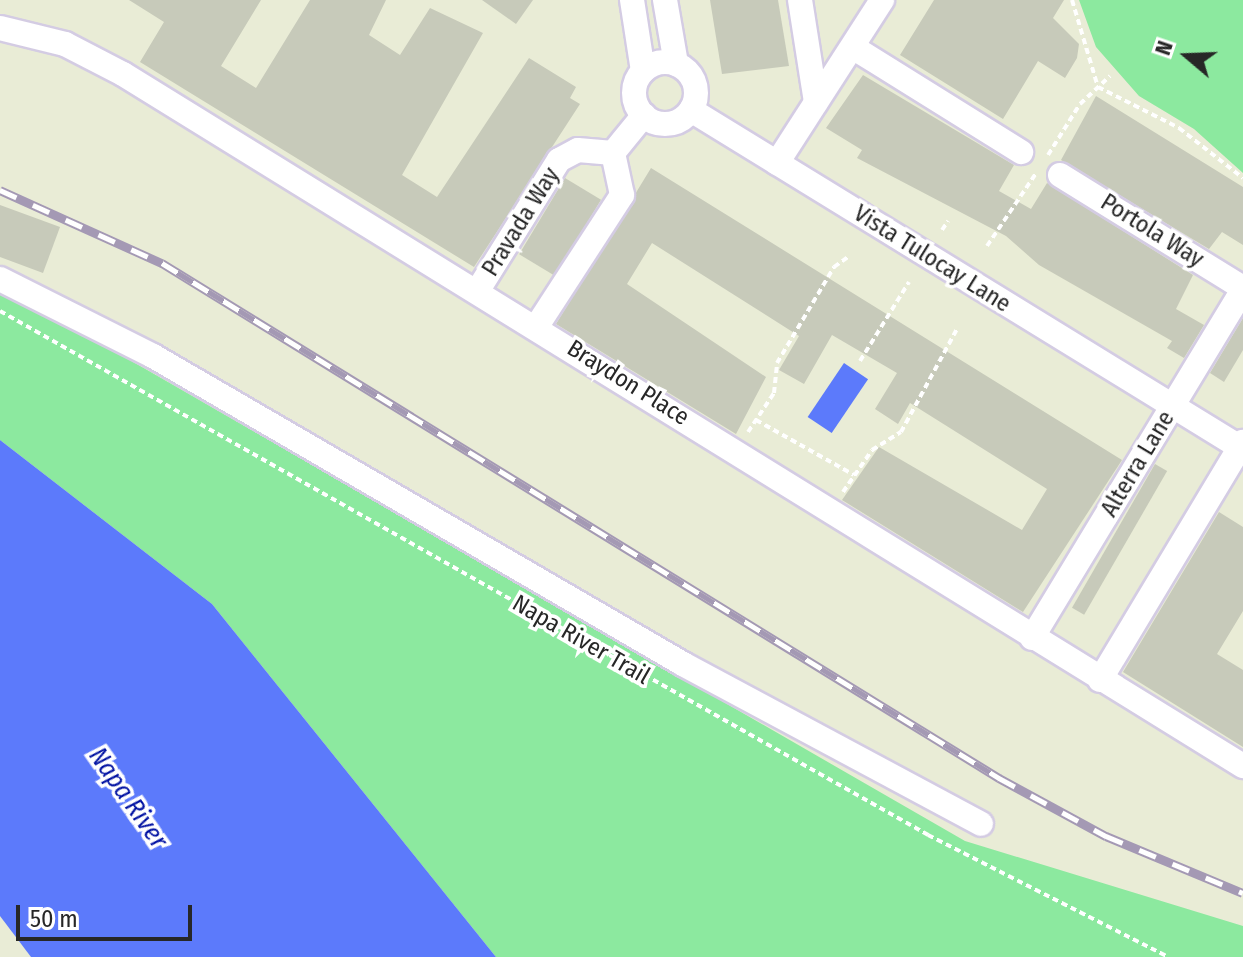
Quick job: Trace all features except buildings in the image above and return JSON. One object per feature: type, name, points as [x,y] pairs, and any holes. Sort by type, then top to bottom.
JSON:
[{"type":"street","points":[[632,0],[643,71],[634,89],[644,115]]},
{"type":"street","points":[[644,115],[670,123],[691,110],[695,88],[676,64],[665,0]]},
{"type":"street","points":[[800,0],[816,102]]},
{"type":"street","points":[[777,163],[854,48],[882,0]]},
{"type":"street","name":"Braydon Place","points":[[0,28],[92,57],[537,326],[1032,638],[1243,766]]},
{"type":"street","points":[[854,48],[1021,152]]},
{"type":"street","points":[[643,71],[676,64]]},
{"type":"street","name":"Vista Tulocay Lane","points":[[691,110],[1172,409],[1242,446]]},
{"type":"street","points":[[537,326],[622,195],[613,153],[644,115]]},
{"type":"street","name":"Pravada Way","points":[[478,290],[559,160],[578,150],[613,153]]},
{"type":"street","name":"Portola Way","points":[[1060,175],[1243,288]]},
{"type":"street","points":[[0,279],[153,356],[683,664],[981,824]]},
{"type":"street","name":"Alterra Lane","points":[[1032,638],[1243,288]]},
{"type":"street","points":[[1100,680],[1242,446]]},
{"type":"path","points":[[1072,0],[1098,87],[1179,128],[1243,178]]},
{"type":"path","points":[[942,230],[948,221]]},
{"type":"path","points":[[736,451],[774,393],[777,363],[834,267],[848,257]]},
{"type":"path","points":[[860,361],[909,282]]},
{"type":"path","name":"Napa River Trail","points":[[0,311],[889,814],[1168,957]]},
{"type":"path","points":[[831,511],[872,450],[901,432],[958,327]]},
{"type":"path","points":[[756,420],[854,475]]},
{"type":"green space","points":[[1079,0],[1243,0],[1243,173],[1194,129],[1139,96],[1096,47]]},
{"type":"green space","points":[[0,294],[109,348],[965,841],[1243,926],[1243,957],[496,957],[212,604],[0,440]]},
{"type":"water","points":[[844,363],[868,379],[832,433],[808,417]]},
{"type":"water","name":"Napa River","points":[[0,440],[212,604],[496,957],[31,957],[0,916]]},
{"type":"railway","points":[[0,190],[162,263],[999,778],[1106,836],[1243,893]]}]
